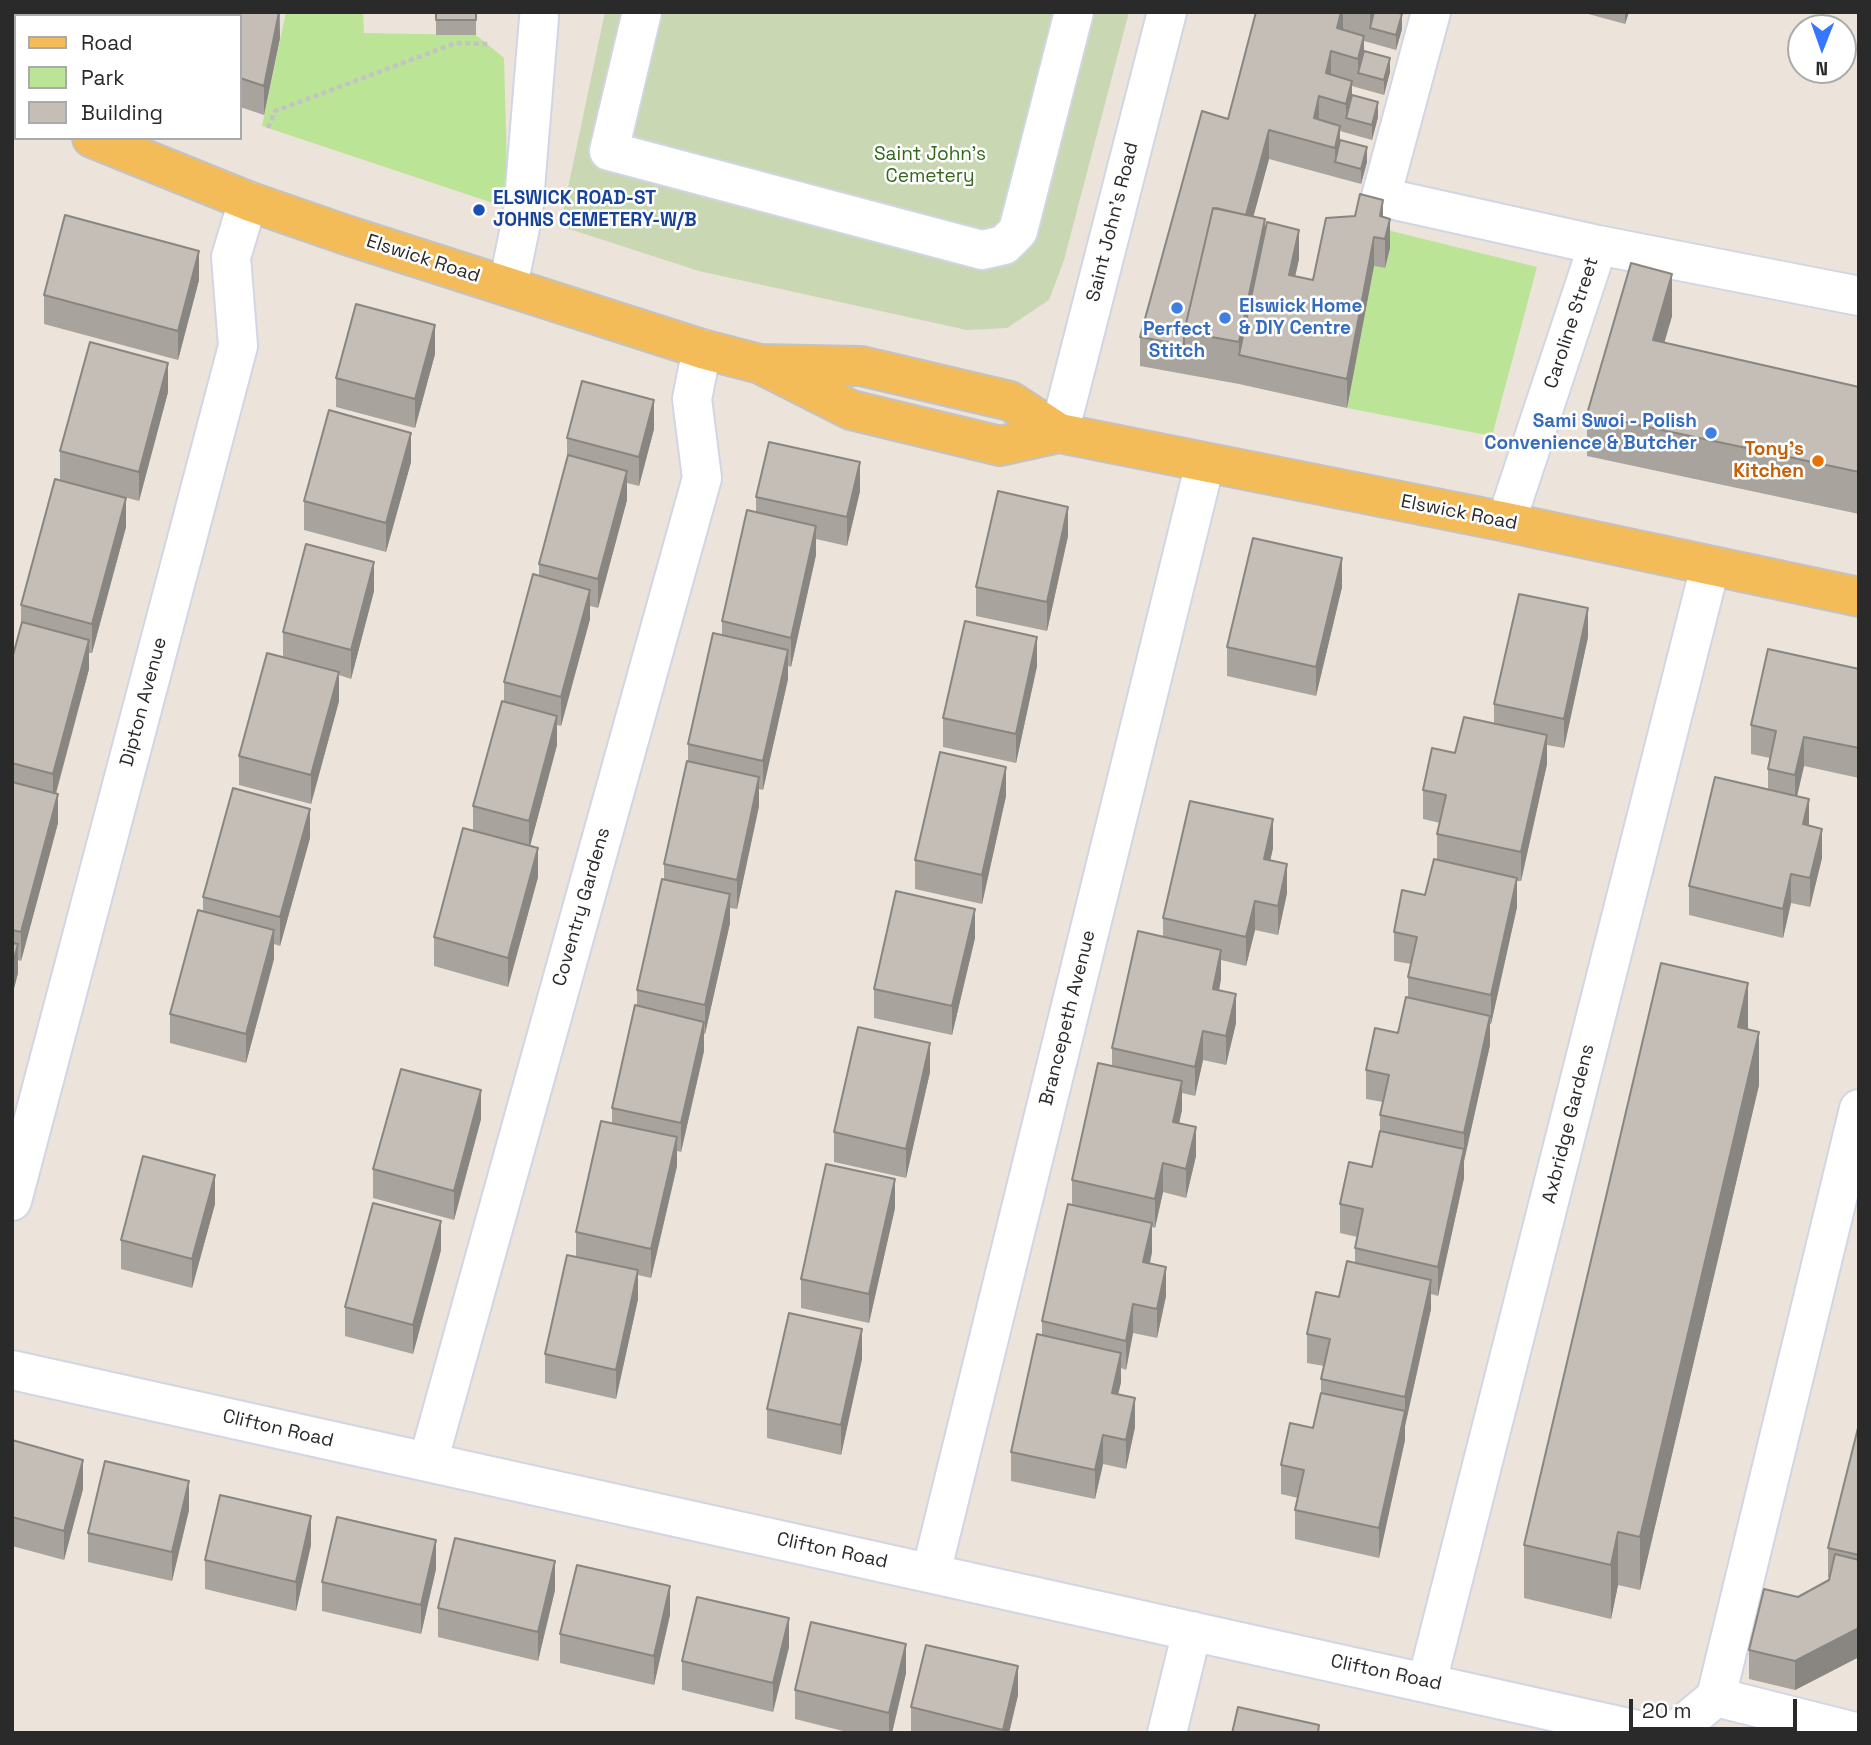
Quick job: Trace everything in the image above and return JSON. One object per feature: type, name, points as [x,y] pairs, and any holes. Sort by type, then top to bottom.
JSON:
[{"type":"main road","name":"Elswick Road","points":[[97,140],[248,201],[702,349],[760,364],[861,366],[903,375],[1010,401],[1059,433],[1506,522],[1859,597]]},
{"type":"street","points":[[642,12],[609,150],[982,250],[1004,245],[1018,231],[1074,12]]},
{"type":"street","name":"Saint John's Road","points":[[1059,433],[1167,12]]},
{"type":"street","points":[[1432,12],[1381,197],[1598,245],[1859,296]]},
{"type":"street","points":[[508,286],[523,213],[538,32]]},
{"type":"street","name":"Dipton Avenue","points":[[12,1201],[238,346],[231,257],[248,201]]},
{"type":"street","name":"Caroline Street","points":[[1506,522],[1598,245]]},
{"type":"street","name":"Coventry Gardens","points":[[428,1462],[702,478],[692,399],[702,349]]},
{"type":"street","name":"Brancepeth Avenue","points":[[931,1573],[1205,463]]},
{"type":"street","name":"Axbridge Gardens","points":[[1427,1682],[1710,567]]},
{"type":"street","points":[[1673,1733],[1716,1697],[1859,1109]]},
{"type":"street","name":"Clifton Road","points":[[12,1370],[1651,1733]]},
{"type":"street","points":[[1167,1733],[1192,1631]]},
{"type":"street","points":[[1716,1697],[1856,1732]]},
{"type":"path","points":[[268,128],[275,111],[456,43],[538,32]]},
{"type":"green space","points":[[286,12],[363,12],[364,33],[476,35],[504,58],[508,208],[262,126]]},
{"type":"green space","name":"Saint John's Cemetery","points":[[605,12],[1129,12],[1064,260],[1049,300],[1007,328],[967,330],[699,271],[560,226]]},
{"type":"green space","points":[[1383,229],[1537,267],[1492,436],[1347,408],[1374,266],[1385,268],[1390,249]]},
{"type":"building","points":[[21,12],[279,12],[264,86],[242,79],[242,14]]},
{"type":"building","points":[[436,12],[476,12],[476,20],[436,20]]},
{"type":"building","points":[[1256,12],[1341,12],[1337,28],[1364,36],[1358,59],[1331,51],[1326,73],[1352,81],[1346,104],[1319,96],[1314,118],[1340,126],[1335,148],[1269,130],[1246,215],[1213,208],[1184,332],[1184,345],[1140,337],[1202,111],[1228,119]]},
{"type":"building","points":[[1374,12],[1402,14],[1396,35],[1370,28]]},
{"type":"building","points":[[1364,51],[1390,58],[1384,80],[1358,73]]},
{"type":"building","points":[[1352,95],[1378,102],[1372,125],[1346,118]]},
{"type":"building","points":[[1340,140],[1367,147],[1361,169],[1335,162]]},
{"type":"building","points":[[1360,194],[1383,200],[1380,216],[1390,219],[1385,239],[1374,237],[1347,379],[1239,355],[1267,222],[1299,230],[1289,275],[1313,280],[1326,218],[1355,216]]},
{"type":"building","points":[[1213,208],[1265,219],[1239,342],[1184,332]]},
{"type":"building","points":[[65,215],[199,251],[178,331],[44,295]]},
{"type":"building","points":[[1631,263],[1672,274],[1653,340],[1859,387],[1859,472],[1587,414]]},
{"type":"building","points":[[356,304],[435,325],[415,399],[336,378]]},
{"type":"building","points":[[90,342],[168,363],[139,472],[60,451]]},
{"type":"building","points":[[582,381],[654,400],[639,457],[567,438]]},
{"type":"building","points":[[329,410],[411,433],[386,523],[304,501]]},
{"type":"building","points":[[769,442],[860,462],[847,517],[756,497]]},
{"type":"building","points":[[568,455],[627,471],[598,579],[539,564]]},
{"type":"building","points":[[55,479],[126,498],[92,624],[21,605]]},
{"type":"building","points":[[998,491],[1068,507],[1047,602],[976,587]]},
{"type":"building","points":[[747,510],[816,526],[791,638],[722,621]]},
{"type":"building","points":[[1253,538],[1342,558],[1316,667],[1227,647]]},
{"type":"building","points":[[306,544],[374,562],[351,650],[283,632]]},
{"type":"building","points":[[533,574],[590,590],[561,697],[504,682]]},
{"type":"building","points":[[1519,594],[1588,608],[1564,719],[1494,704]]},
{"type":"building","points":[[965,621],[1037,637],[1016,734],[943,718]]},
{"type":"building","points":[[22,622],[89,640],[53,774],[12,763],[12,659]]},
{"type":"building","points":[[713,633],[788,650],[763,761],[688,744]]},
{"type":"building","points":[[1768,649],[1859,669],[1859,748],[1804,737],[1795,775],[1768,769],[1776,731],[1751,725]]},
{"type":"building","points":[[267,653],[339,672],[311,775],[239,756]]},
{"type":"building","points":[[502,701],[557,716],[529,821],[473,806]]},
{"type":"building","points":[[1464,717],[1547,735],[1521,852],[1437,834],[1446,795],[1423,790],[1432,748],[1455,753]]},
{"type":"building","points":[[940,752],[1006,767],[982,875],[915,860]]},
{"type":"building","points":[[687,761],[759,777],[737,880],[664,864]]},
{"type":"building","points":[[1715,777],[1809,799],[1803,824],[1822,829],[1810,878],[1791,874],[1783,909],[1689,886]]},
{"type":"building","points":[[12,782],[58,794],[21,932],[12,930]]},
{"type":"building","points":[[233,788],[310,809],[280,917],[203,897]]},
{"type":"building","points":[[1190,801],[1273,819],[1264,859],[1287,864],[1278,906],[1255,901],[1246,937],[1163,918]]},
{"type":"building","points":[[463,828],[538,848],[508,958],[434,937]]},
{"type":"building","points":[[1434,859],[1517,878],[1491,995],[1408,977],[1417,937],[1394,932],[1402,890],[1425,895]]},
{"type":"building","points":[[662,879],[730,894],[705,1005],[637,990]]},
{"type":"building","points":[[896,891],[975,909],[952,1006],[874,989]]},
{"type":"building","points":[[198,910],[274,930],[246,1034],[170,1014]]},
{"type":"building","points":[[1138,931],[1221,950],[1213,989],[1236,994],[1226,1036],[1203,1031],[1195,1067],[1112,1048]]},
{"type":"building","points":[[12,943],[18,944],[12,967]]},
{"type":"building","points":[[1661,963],[1748,983],[1738,1027],[1759,1032],[1640,1537],[1618,1532],[1611,1565],[1524,1545]]},
{"type":"building","points":[[1406,997],[1490,1016],[1464,1133],[1380,1115],[1389,1075],[1366,1070],[1375,1028],[1398,1033]]},
{"type":"building","points":[[635,1005],[704,1022],[681,1123],[612,1108]]},
{"type":"building","points":[[858,1027],[930,1043],[906,1149],[834,1132]]},
{"type":"building","points":[[1098,1063],[1182,1081],[1173,1122],[1196,1127],[1186,1169],[1163,1163],[1155,1199],[1072,1180]]},
{"type":"building","points":[[401,1069],[481,1090],[454,1191],[373,1169]]},
{"type":"building","points":[[601,1121],[677,1137],[651,1249],[576,1232]]},
{"type":"building","points":[[1380,1131],[1464,1149],[1438,1267],[1355,1248],[1363,1209],[1340,1204],[1349,1162],[1372,1167]]},
{"type":"building","points":[[143,1156],[215,1175],[192,1259],[121,1240]]},
{"type":"building","points":[[826,1164],[895,1179],[869,1294],[801,1279]]},
{"type":"building","points":[[373,1203],[441,1221],[413,1325],[345,1307]]},
{"type":"building","points":[[1068,1204],[1152,1223],[1143,1262],[1166,1267],[1157,1309],[1133,1304],[1126,1341],[1042,1321]]},
{"type":"building","points":[[567,1255],[638,1270],[616,1370],[545,1354]]},
{"type":"building","points":[[1347,1261],[1431,1280],[1405,1397],[1321,1379],[1330,1339],[1307,1334],[1316,1292],[1339,1297]]},
{"type":"building","points":[[789,1313],[862,1329],[841,1425],[767,1409]]},
{"type":"building","points":[[1037,1334],[1121,1353],[1112,1393],[1135,1398],[1126,1440],[1103,1435],[1095,1470],[1011,1452]]},
{"type":"building","points":[[1321,1393],[1405,1411],[1379,1528],[1295,1510],[1304,1470],[1281,1465],[1290,1423],[1313,1428]]},
{"type":"building","points":[[1859,1424],[1859,1555],[1828,1548]]},
{"type":"building","points":[[12,1440],[83,1460],[64,1531],[12,1517]]},
{"type":"building","points":[[105,1461],[189,1481],[172,1552],[88,1533]]},
{"type":"building","points":[[220,1495],[311,1516],[296,1582],[205,1560]]},
{"type":"building","points":[[337,1517],[436,1540],[421,1605],[322,1582]]},
{"type":"building","points":[[455,1538],[555,1561],[538,1632],[438,1608]]},
{"type":"building","points":[[1835,1554],[1859,1560],[1859,1628],[1795,1661],[1749,1650],[1764,1589],[1798,1597],[1829,1580]]},
{"type":"building","points":[[577,1565],[670,1586],[654,1656],[560,1634]]},
{"type":"building","points":[[697,1597],[789,1618],[773,1683],[682,1661]]},
{"type":"building","points":[[811,1622],[906,1644],[889,1713],[795,1690]]},
{"type":"building","points":[[926,1645],[1018,1666],[1003,1730],[911,1707]]},
{"type":"building","points":[[1238,1707],[1319,1725],[1318,1733],[1232,1733]]},
{"type":"place","name":"ELSWICK ROAD-ST JOHNS CEMETERY-W/B","points":[[479,210]]},
{"type":"place","name":"Perfect Stitch","points":[[1177,308]]},
{"type":"place","name":"Elswick Home & DIY Centre","points":[[1225,318]]},
{"type":"place","name":"Sami Swoi - Polish Convenience & Butcher","points":[[1711,433]]},
{"type":"place","name":"Tony's Kitchen","points":[[1818,461]]}]
